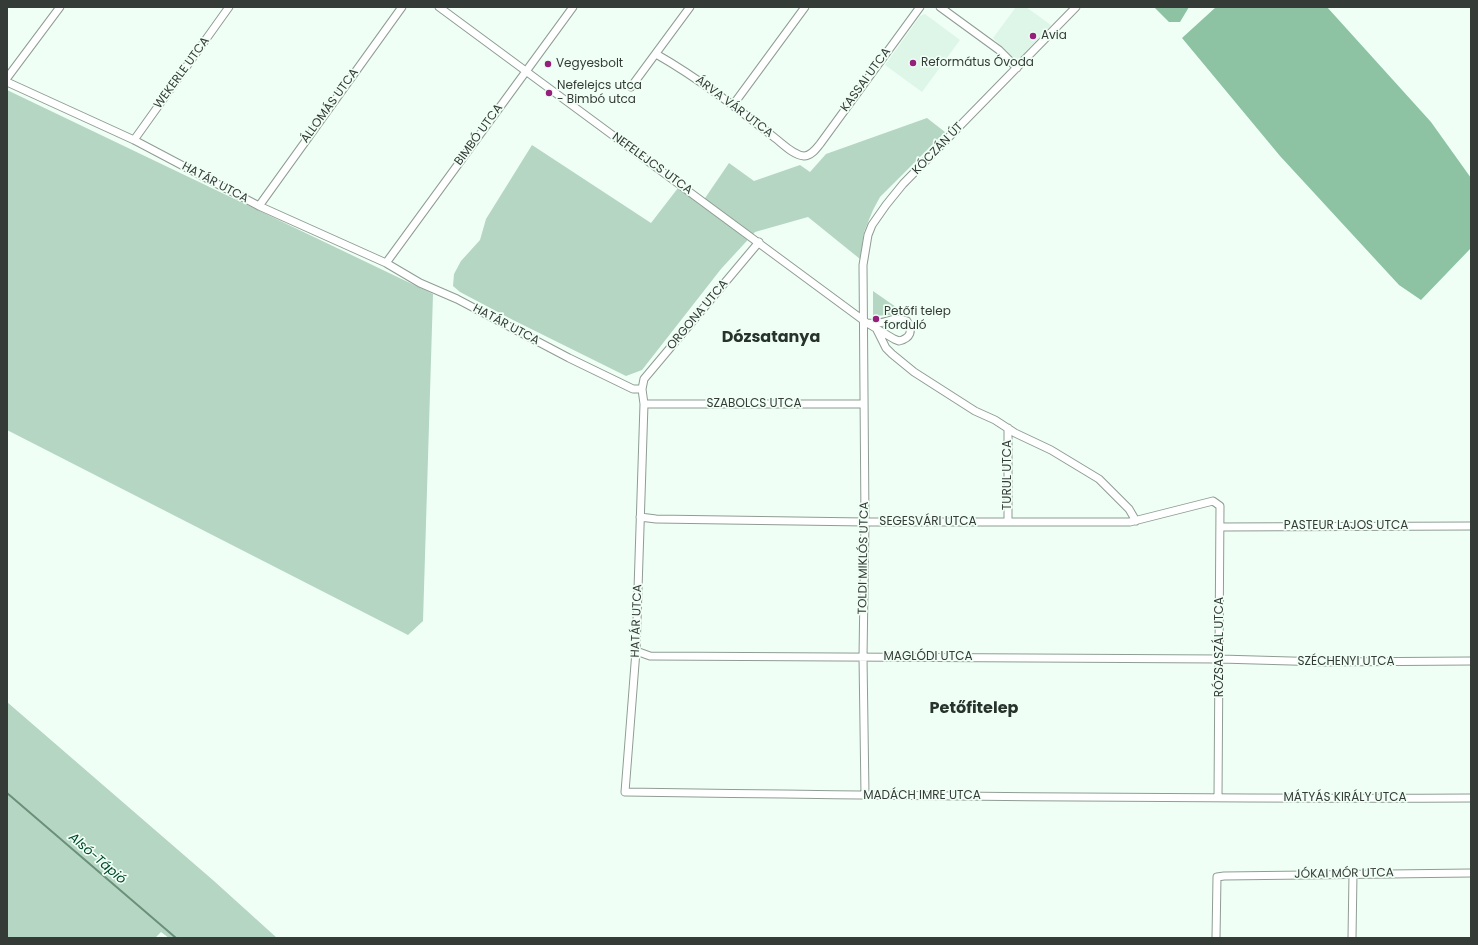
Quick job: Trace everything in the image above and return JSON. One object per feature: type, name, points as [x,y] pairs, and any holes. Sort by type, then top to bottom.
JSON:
[{"type":"street","points":[[7,78],[60,7]]},
{"type":"street","name":"WEKERLE UTCA","points":[[134,140],[229,7]]},
{"type":"street","name":"ÁLLOMÁS UTCA","points":[[259,206],[402,7]]},
{"type":"street","name":"NEFELEJCS UTCA","points":[[439,7],[526,72],[759,242],[866,321],[876,328],[899,341],[908,336],[910,332],[910,327],[907,321],[902,319],[896,318],[877,323],[866,321]]},
{"type":"street","name":"BIMBÓ UTCA","points":[[386,263],[573,7]]},
{"type":"street","points":[[631,87],[690,7]]},
{"type":"street","points":[[733,105],[805,7]]},
{"type":"street","name":"KASSAI UTCA","points":[[812,153],[920,7]]},
{"type":"street","points":[[940,7],[999,50],[1016,68]]},
{"type":"street","name":"KÓCZÁN ÚT","points":[[866,321],[864,260],[868,235],[879,215],[903,184],[1076,7]]},
{"type":"street","name":"ÁRVA VÁR UTCA","points":[[656,54],[678,67],[733,105],[788,148],[805,156],[812,153]]},
{"type":"street","name":"HATÁR UTCA","points":[[7,82],[134,140],[259,206],[386,263],[420,283],[457,300],[633,390],[642,389],[644,404],[636,651],[625,792]]},
{"type":"street","name":"ORGONA UTCA","points":[[642,389],[644,379],[759,242]]},
{"type":"street","name":"TOLDI MIKLÓS UTCA","points":[[865,796],[863,657],[865,522],[864,404],[866,321]]},
{"type":"street","points":[[876,328],[879,331],[886,348],[914,372],[975,411],[1051,450],[1099,479],[1129,509],[1136,520]]},
{"type":"street","name":"SZABOLCS UTCA","points":[[644,404],[864,404]]},
{"type":"street","name":"TURUL UTCA","points":[[1008,428],[1008,522]]},
{"type":"street","name":"SEGESVÁRI UTCA","points":[[640,517],[656,519],[865,522],[1130,522],[1213,502]]},
{"type":"street","name":"RÓZSASZÁL UTCA","points":[[1213,502],[1220,506],[1218,797]]},
{"type":"street","name":"PASTEUR LAJOS UTCA","points":[[1220,527],[1471,526]]},
{"type":"street","name":"MAGLÓDI UTCA","points":[[636,651],[650,656],[1220,659]]},
{"type":"street","name":"SZÉCHENYI UTCA","points":[[1220,659],[1326,662],[1471,661]]},
{"type":"street","name":"MADÁCH IMRE UTCA","points":[[625,792],[865,796],[1218,797]]},
{"type":"street","name":"MÁTYÁS KIRÁLY UTCA","points":[[1218,797],[1471,798]]},
{"type":"street","name":"JÓKAI MÓR UTCA","points":[[1216,938],[1217,877],[1471,873]]},
{"type":"street","points":[[1352,938],[1353,874]]},
{"type":"shaded area","points":[[1016,7],[1026,7],[1051,25],[1016,62],[993,38]]},
{"type":"shaded area","points":[[925,14],[960,40],[922,92],[885,65],[920,16]]},
{"type":"shaded area","points":[[7,90],[433,294],[423,621],[408,635],[7,430]]},
{"type":"shaded area","points":[[927,118],[945,132],[880,197],[864,232],[860,259],[808,217],[755,232],[721,269],[642,370],[626,376],[513,320],[460,292],[453,286],[454,274],[461,261],[480,240],[486,219],[532,145],[651,223],[678,188],[701,204],[729,163],[754,181],[800,165],[810,172],[826,154]]},
{"type":"shaded area","points":[[873,291],[906,314],[873,316]]},
{"type":"shaded area","points":[[7,702],[214,881],[277,938],[169,938],[161,932],[155,938],[7,938]]},
{"type":"green space","points":[[1154,7],[1189,7],[1180,22],[1169,22]]},
{"type":"green space","points":[[1216,7],[1327,7],[1431,122],[1471,178],[1471,248],[1421,300],[1399,285],[1280,156],[1182,38]]},
{"type":"waterway","name":"Alsó-Tápió","points":[[7,793],[176,938]]},
{"type":"place","name":"Avia","points":[[1033,36]]},
{"type":"place","name":"Református Óvoda","points":[[913,63]]},
{"type":"place","name":"Vegyesbolt","points":[[548,64]]},
{"type":"place","name":"Nefelejcs utca - Bimbó utca","points":[[549,93]]},
{"type":"place","name":"Petőfi telep forduló","points":[[876,319]]},
{"type":"district","name":"Dózsatanya","points":[[771,338]]},
{"type":"district","name":"Petőfitelep","points":[[974,709]]}]
